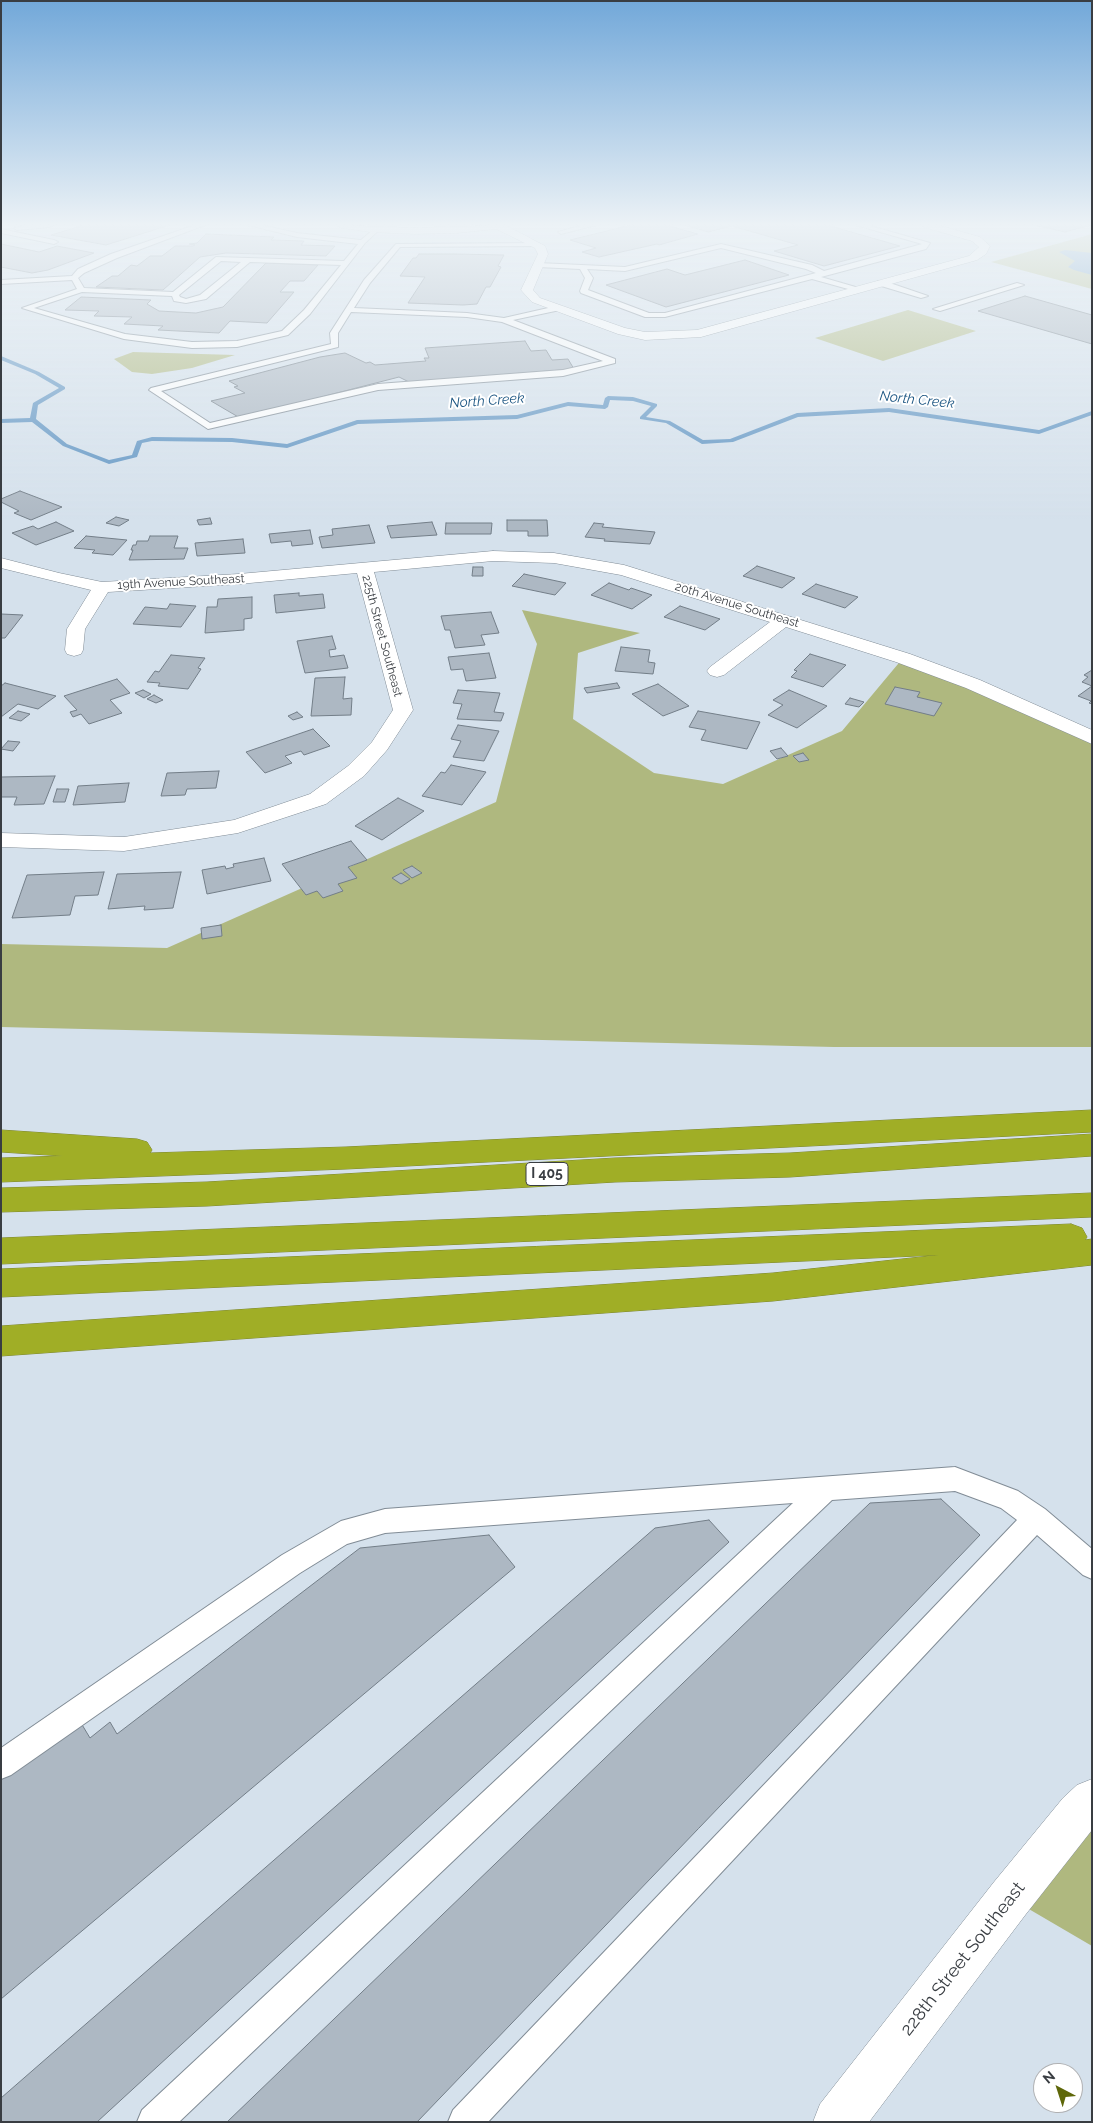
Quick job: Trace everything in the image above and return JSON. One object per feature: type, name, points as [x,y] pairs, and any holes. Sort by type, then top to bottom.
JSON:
[{"type":"highway","name":"I 405","points":[[1,1170],[346,1158],[1092,1121]]},
{"type":"highway","points":[[1,1141],[166,1152],[346,1158]]},
{"type":"highway","name":"I 405","points":[[1,1200],[207,1194],[615,1170],[790,1165],[1092,1145]]},
{"type":"highway","points":[[1,1251],[1092,1205]]},
{"type":"highway","points":[[1,1283],[1092,1236]]},
{"type":"highway","points":[[1,1341],[773,1287],[1092,1252]]},
{"type":"street","points":[[602,324],[645,336],[697,334],[733,324]]},
{"type":"street","name":"20th Avenue Southeast","points":[[364,568],[493,556],[554,558],[624,570],[903,658],[964,681],[1092,738]]},
{"type":"street","name":"19th Avenue Southeast","points":[[1,564],[102,587],[239,579],[364,568]]},
{"type":"street","name":"225th Street Southeast","points":[[1,840],[124,844],[238,826],[318,799],[356,771],[380,746],[402,710],[364,568]]},
{"type":"street","points":[[74,650],[76,629],[102,587]]},
{"type":"street","points":[[717,671],[784,620]]},
{"type":"street","name":"228th Street Southeast","points":[[838,2122],[1010,1898],[1078,1813],[1092,1800]]},
{"type":"lane","points":[[82,324],[124,336],[192,345],[237,344],[285,332],[293,324]]},
{"type":"lane","points":[[340,324],[334,333],[335,345],[154,390],[208,426],[378,387],[563,373],[612,361],[515,324]]},
{"type":"lane","points":[[1,1765],[291,1564],[341,1533],[385,1521],[954,1479],[1009,1500],[1036,1518],[1092,1566]]},
{"type":"lane","points":[[154,2122],[826,1489]]},
{"type":"lane","points":[[465,2122],[1036,1518]]},
{"type":"green space","points":[[861,324],[954,324],[976,331],[883,361],[815,338]]},
{"type":"green space","points":[[133,352],[235,355],[192,368],[152,374],[132,372],[114,359]]},
{"type":"green space","points":[[522,610],[640,633],[578,653],[573,719],[654,773],[723,784],[842,731],[903,658],[1092,738],[1092,1047],[834,1047],[1,1027],[1,944],[167,948],[496,802],[537,644]]},
{"type":"green space","points":[[1092,1800],[1092,1946],[1010,1898]]},
{"type":"building","points":[[125,324],[227,324],[219,333],[158,330],[163,326]]},
{"type":"building","points":[[1023,324],[1092,324],[1092,344]]},
{"type":"building","points":[[525,341],[531,351],[546,350],[552,360],[568,359],[574,369],[409,382],[399,377],[240,418],[211,401],[245,393],[234,387],[238,386],[229,381],[320,357],[345,353],[375,365],[426,361],[424,358],[429,358],[425,348]]},
{"type":"building","points":[[20,491],[62,507],[31,520],[14,513],[19,511],[1,502],[1,499]]},
{"type":"building","points":[[116,517],[129,520],[119,526],[106,523]]},
{"type":"building","points":[[210,518],[212,524],[199,525],[197,520]]},
{"type":"building","points":[[507,520],[547,520],[548,536],[528,536],[528,531],[507,531]]},
{"type":"building","points":[[56,522],[74,531],[36,545],[12,533],[33,526],[38,529]]},
{"type":"building","points":[[432,522],[437,535],[391,538],[387,526]]},
{"type":"building","points":[[446,523],[492,523],[491,534],[445,534]]},
{"type":"building","points":[[594,523],[604,524],[602,527],[655,532],[650,544],[604,541],[605,539],[585,537]]},
{"type":"building","points":[[369,525],[375,543],[322,548],[319,537],[333,535],[332,529]]},
{"type":"building","points":[[310,530],[313,544],[292,546],[291,541],[271,543],[269,534]]},
{"type":"building","points":[[86,536],[127,540],[113,555],[92,553],[95,550],[74,548]]},
{"type":"building","points":[[150,536],[178,536],[174,548],[188,548],[184,559],[129,560],[133,545],[136,545],[137,541],[148,541]]},
{"type":"building","points":[[243,539],[245,553],[197,556],[195,543]]},
{"type":"building","points":[[757,566],[795,578],[782,588],[743,576]]},
{"type":"building","points":[[473,567],[483,567],[483,576],[472,576]]},
{"type":"building","points":[[524,574],[566,583],[555,595],[512,586]]},
{"type":"building","points":[[609,583],[652,595],[632,609],[591,595]]},
{"type":"building","points":[[816,584],[858,597],[845,608],[802,594]]},
{"type":"building","points":[[299,593],[299,596],[323,594],[325,608],[276,613],[274,595]]},
{"type":"building","points":[[252,597],[252,618],[244,619],[244,630],[205,633],[207,607],[217,607],[218,599]]},
{"type":"building","points":[[170,604],[196,606],[181,627],[133,624],[145,607],[167,609]]},
{"type":"building","points":[[680,606],[720,619],[705,630],[664,617]]},
{"type":"building","points":[[491,612],[499,633],[481,635],[485,645],[455,648],[450,630],[445,630],[441,616]]},
{"type":"building","points":[[1,614],[23,615],[5,638],[1,638]]},
{"type":"building","points":[[332,636],[336,649],[329,650],[330,657],[344,655],[348,668],[305,673],[297,641]]},
{"type":"building","points":[[621,647],[650,650],[648,662],[655,663],[653,674],[615,671]]},
{"type":"building","points":[[489,653],[496,678],[466,681],[463,669],[451,670],[448,657]]},
{"type":"building","points":[[810,654],[846,665],[823,687],[791,677],[797,671],[794,670]]},
{"type":"building","points":[[171,655],[205,658],[198,668],[201,669],[188,689],[158,686],[160,683],[147,682],[155,671],[159,672]]},
{"type":"building","points":[[1092,670],[1092,686],[1082,682],[1088,677],[1084,675]]},
{"type":"building","points":[[345,677],[343,699],[352,698],[351,715],[311,716],[315,678]]},
{"type":"building","points":[[117,679],[130,693],[110,700],[122,713],[89,724],[81,714],[73,717],[70,712],[77,710],[64,696]]},
{"type":"building","points":[[5,683],[56,696],[38,709],[18,704],[1,717],[1,686]]},
{"type":"building","points":[[617,683],[620,688],[587,693],[584,688]]},
{"type":"building","points":[[658,684],[689,706],[663,716],[632,694]]},
{"type":"building","points":[[1092,686],[1092,704],[1089,703],[1091,701],[1078,696]]},
{"type":"building","points":[[895,687],[920,692],[917,697],[942,703],[934,716],[885,704]]},
{"type":"building","points":[[143,690],[151,694],[144,698],[135,693]]},
{"type":"building","points":[[458,690],[500,693],[494,712],[504,713],[501,721],[457,719],[462,704],[453,703]]},
{"type":"building","points":[[789,690],[827,706],[797,728],[768,715],[783,705],[773,700]]},
{"type":"building","points":[[154,695],[163,700],[156,703],[147,699]]},
{"type":"building","points":[[850,698],[864,702],[859,707],[845,704]]},
{"type":"building","points":[[18,711],[30,714],[21,721],[9,718]]},
{"type":"building","points":[[698,711],[760,722],[747,749],[701,740],[706,730],[689,727]]},
{"type":"building","points":[[297,712],[303,717],[293,720],[288,716]]},
{"type":"building","points":[[458,725],[499,731],[484,761],[453,757],[461,741],[451,739]]},
{"type":"building","points":[[313,729],[330,746],[304,755],[301,751],[285,756],[292,763],[265,773],[246,752]]},
{"type":"building","points":[[8,741],[20,742],[13,751],[1,749]]},
{"type":"building","points":[[781,748],[788,756],[777,759],[770,751]]},
{"type":"building","points":[[803,753],[809,760],[799,762],[793,756]]},
{"type":"building","points":[[451,765],[486,772],[462,805],[422,796],[441,772],[445,773]]},
{"type":"building","points":[[219,771],[216,788],[187,789],[185,795],[161,796],[167,773]]},
{"type":"building","points":[[55,776],[44,804],[14,805],[17,797],[1,797],[1,777]]},
{"type":"building","points":[[129,783],[125,802],[73,805],[78,786]]},
{"type":"building","points":[[57,789],[69,789],[65,802],[53,802]]},
{"type":"building","points":[[398,798],[424,811],[382,840],[355,826]]},
{"type":"building","points":[[351,841],[367,860],[348,867],[357,878],[338,884],[343,891],[323,898],[317,891],[306,895],[282,864]]},
{"type":"building","points":[[264,858],[271,881],[207,894],[202,870],[225,866],[226,869],[234,867],[233,864]]},
{"type":"building","points":[[412,866],[422,873],[412,878],[403,870]]},
{"type":"building","points":[[104,872],[98,895],[75,896],[70,915],[12,918],[27,875]]},
{"type":"building","points":[[181,872],[173,908],[144,910],[145,906],[108,909],[117,874]]},
{"type":"building","points":[[401,873],[410,879],[401,884],[392,878]]},
{"type":"building","points":[[221,925],[222,936],[202,939],[201,928]]},
{"type":"building","points":[[941,1499],[980,1535],[417,2122],[227,2122],[870,1503]]},
{"type":"building","points":[[709,1520],[729,1542],[97,2122],[1,2122],[1,2098],[655,1528]]},
{"type":"building","points":[[489,1535],[515,1567],[1,1999],[1,1776],[78,1718],[90,1738],[110,1722],[117,1734],[360,1548]]},
{"type":"waterway","name":"North Creek","points":[[1,358],[37,373],[63,388],[35,404],[33,420]]},
{"type":"waterway","name":"North Creek","points":[[33,420],[65,445],[109,462],[135,456],[139,442],[152,439],[232,440],[287,446],[357,422],[517,417],[568,404],[605,407],[608,398],[633,399],[655,405],[642,418],[668,422],[702,442],[731,441],[797,415],[889,410],[1039,432],[1092,413]]},
{"type":"waterway","points":[[1,421],[33,420]]}]
